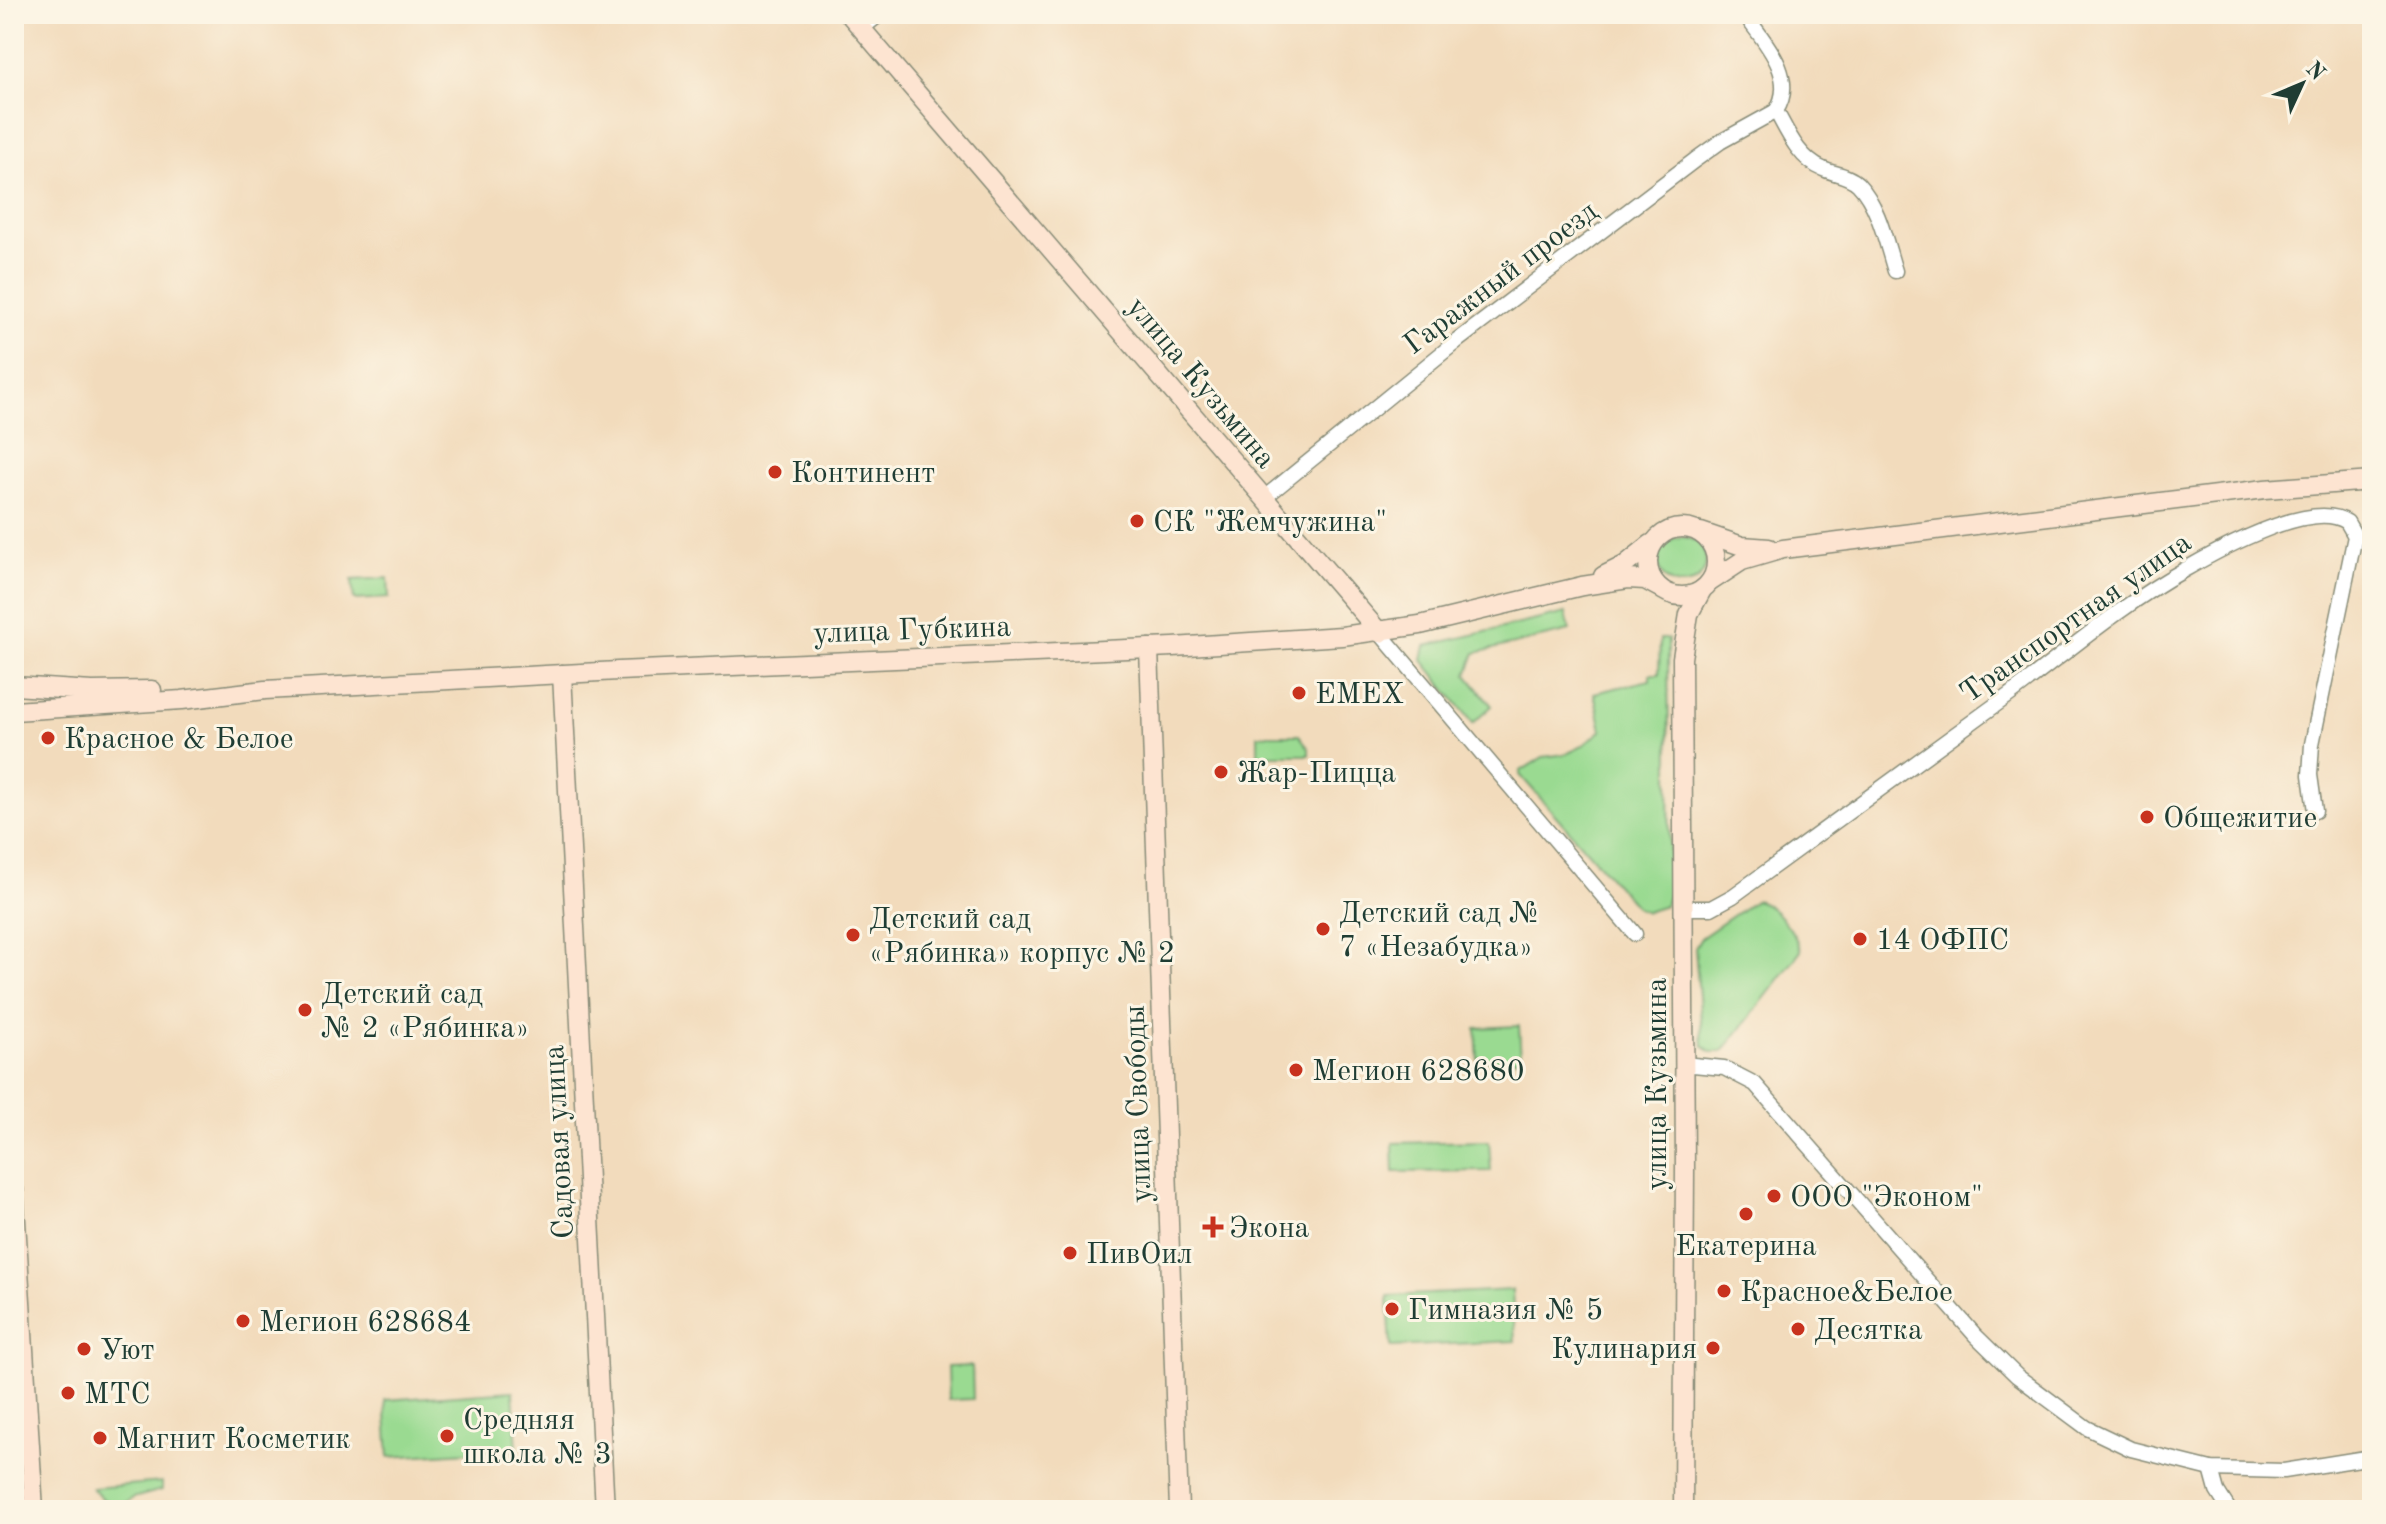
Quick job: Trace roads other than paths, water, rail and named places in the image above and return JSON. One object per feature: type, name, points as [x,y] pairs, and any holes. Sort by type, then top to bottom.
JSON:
[{"type":"main road","name":"улица Кузьмина","points":[[855,21],[1380,633]]},
{"type":"main road","name":"Транспортная улица","points":[[1783,549],[2265,489],[2372,481]]},
{"type":"main road","points":[[1582,586],[1625,565],[1673,528],[1694,529],[1742,546],[1783,549]]},
{"type":"main road","points":[[1682,658],[1689,614],[1716,566],[1714,549],[1708,539],[1694,529]]},
{"type":"main road","points":[[1655,540],[1649,551],[1648,564],[1651,576],[1674,609],[1682,658]]},
{"type":"main road","points":[[1582,586],[1628,579],[1645,580],[1683,596],[1706,586],[1742,561],[1783,549]]},
{"type":"main road","name":"улица Губкина","points":[[14,686],[92,691],[239,692],[1149,648],[1380,633],[1582,586]]},
{"type":"main road","name":"улица Свободы","points":[[1149,648],[1179,1510]]},
{"type":"main road","name":"улица Кузьмина","points":[[1682,658],[1683,1510]]},
{"type":"main road","name":"Садовая улица","points":[[562,674],[605,1510]]},
{"type":"main road","name":"улица Губкина","points":[[14,711],[182,700],[239,692]]},
{"type":"main road","points":[[14,1189],[18,1308],[34,1510]]},
{"type":"street","points":[[855,21],[880,14]]},
{"type":"street","points":[[1751,23],[1781,71],[1784,96],[1776,111],[1790,138],[1804,156],[1823,169],[1850,178],[1860,186],[1877,218],[1895,271]]},
{"type":"street","name":"Гаражный проезд","points":[[1264,498],[1445,350],[1695,160],[1776,111]]},
{"type":"street","name":"Транспортная улица","points":[[1683,908],[1711,908],[1733,896],[2125,609],[2183,570],[2278,526],[2326,515],[2347,522],[2355,536],[2312,744],[2310,775],[2315,811]]},
{"type":"street","name":"улица Кузьмина","points":[[1380,633],[1635,934]]},
{"type":"street","points":[[1683,1064],[1724,1068],[1755,1084],[1961,1321],[1998,1359],[2048,1401],[2087,1428],[2113,1442],[2157,1457],[2211,1469],[2284,1471],[2372,1457]]},
{"type":"street","points":[[2211,1469],[2217,1491],[2229,1510]]},
{"type":"place","name":"Континент","points":[[775,472]]},
{"type":"place","name":"СК \"Жемчужина\"","points":[[1137,521]]},
{"type":"place","name":"EMEX","points":[[1299,693]]},
{"type":"place","name":"Красное & Белое","points":[[48,738]]},
{"type":"place","name":"Жар-Пицца","points":[[1221,772]]},
{"type":"place","name":"Общежитие","points":[[2147,817]]},
{"type":"place","name":"Детский сад № 7 «Незабудка»","points":[[1323,929]]},
{"type":"place","name":"Детский сад «Рябинка» корпус № 2","points":[[853,935]]},
{"type":"place","name":"14 ОФПС","points":[[1860,939]]},
{"type":"place","name":"Детский сад № 2 «Рябинка»","points":[[305,1010]]},
{"type":"place","name":"Мегион 628680","points":[[1296,1070]]},
{"type":"place","name":"ООО \"Эконом\"","points":[[1774,1196]]},
{"type":"place","name":"Екатерина","points":[[1746,1214]]},
{"type":"place","name":"Экона","points":[[1213,1227]]},
{"type":"place","name":"ПивОил","points":[[1070,1253]]},
{"type":"place","name":"Красное&Белое","points":[[1724,1291]]},
{"type":"place","name":"Гимназия № 5","points":[[1392,1309]]},
{"type":"place","name":"Мегион 628684","points":[[243,1321]]},
{"type":"place","name":"Десятка","points":[[1798,1329]]},
{"type":"place","name":"Кулинария","points":[[1713,1348]]},
{"type":"place","name":"Уют","points":[[84,1349]]},
{"type":"place","name":"МТС","points":[[68,1393]]},
{"type":"place","name":"Средняя школа № 3","points":[[447,1436]]},
{"type":"place","name":"Магнит Косметик","points":[[100,1438]]}]
